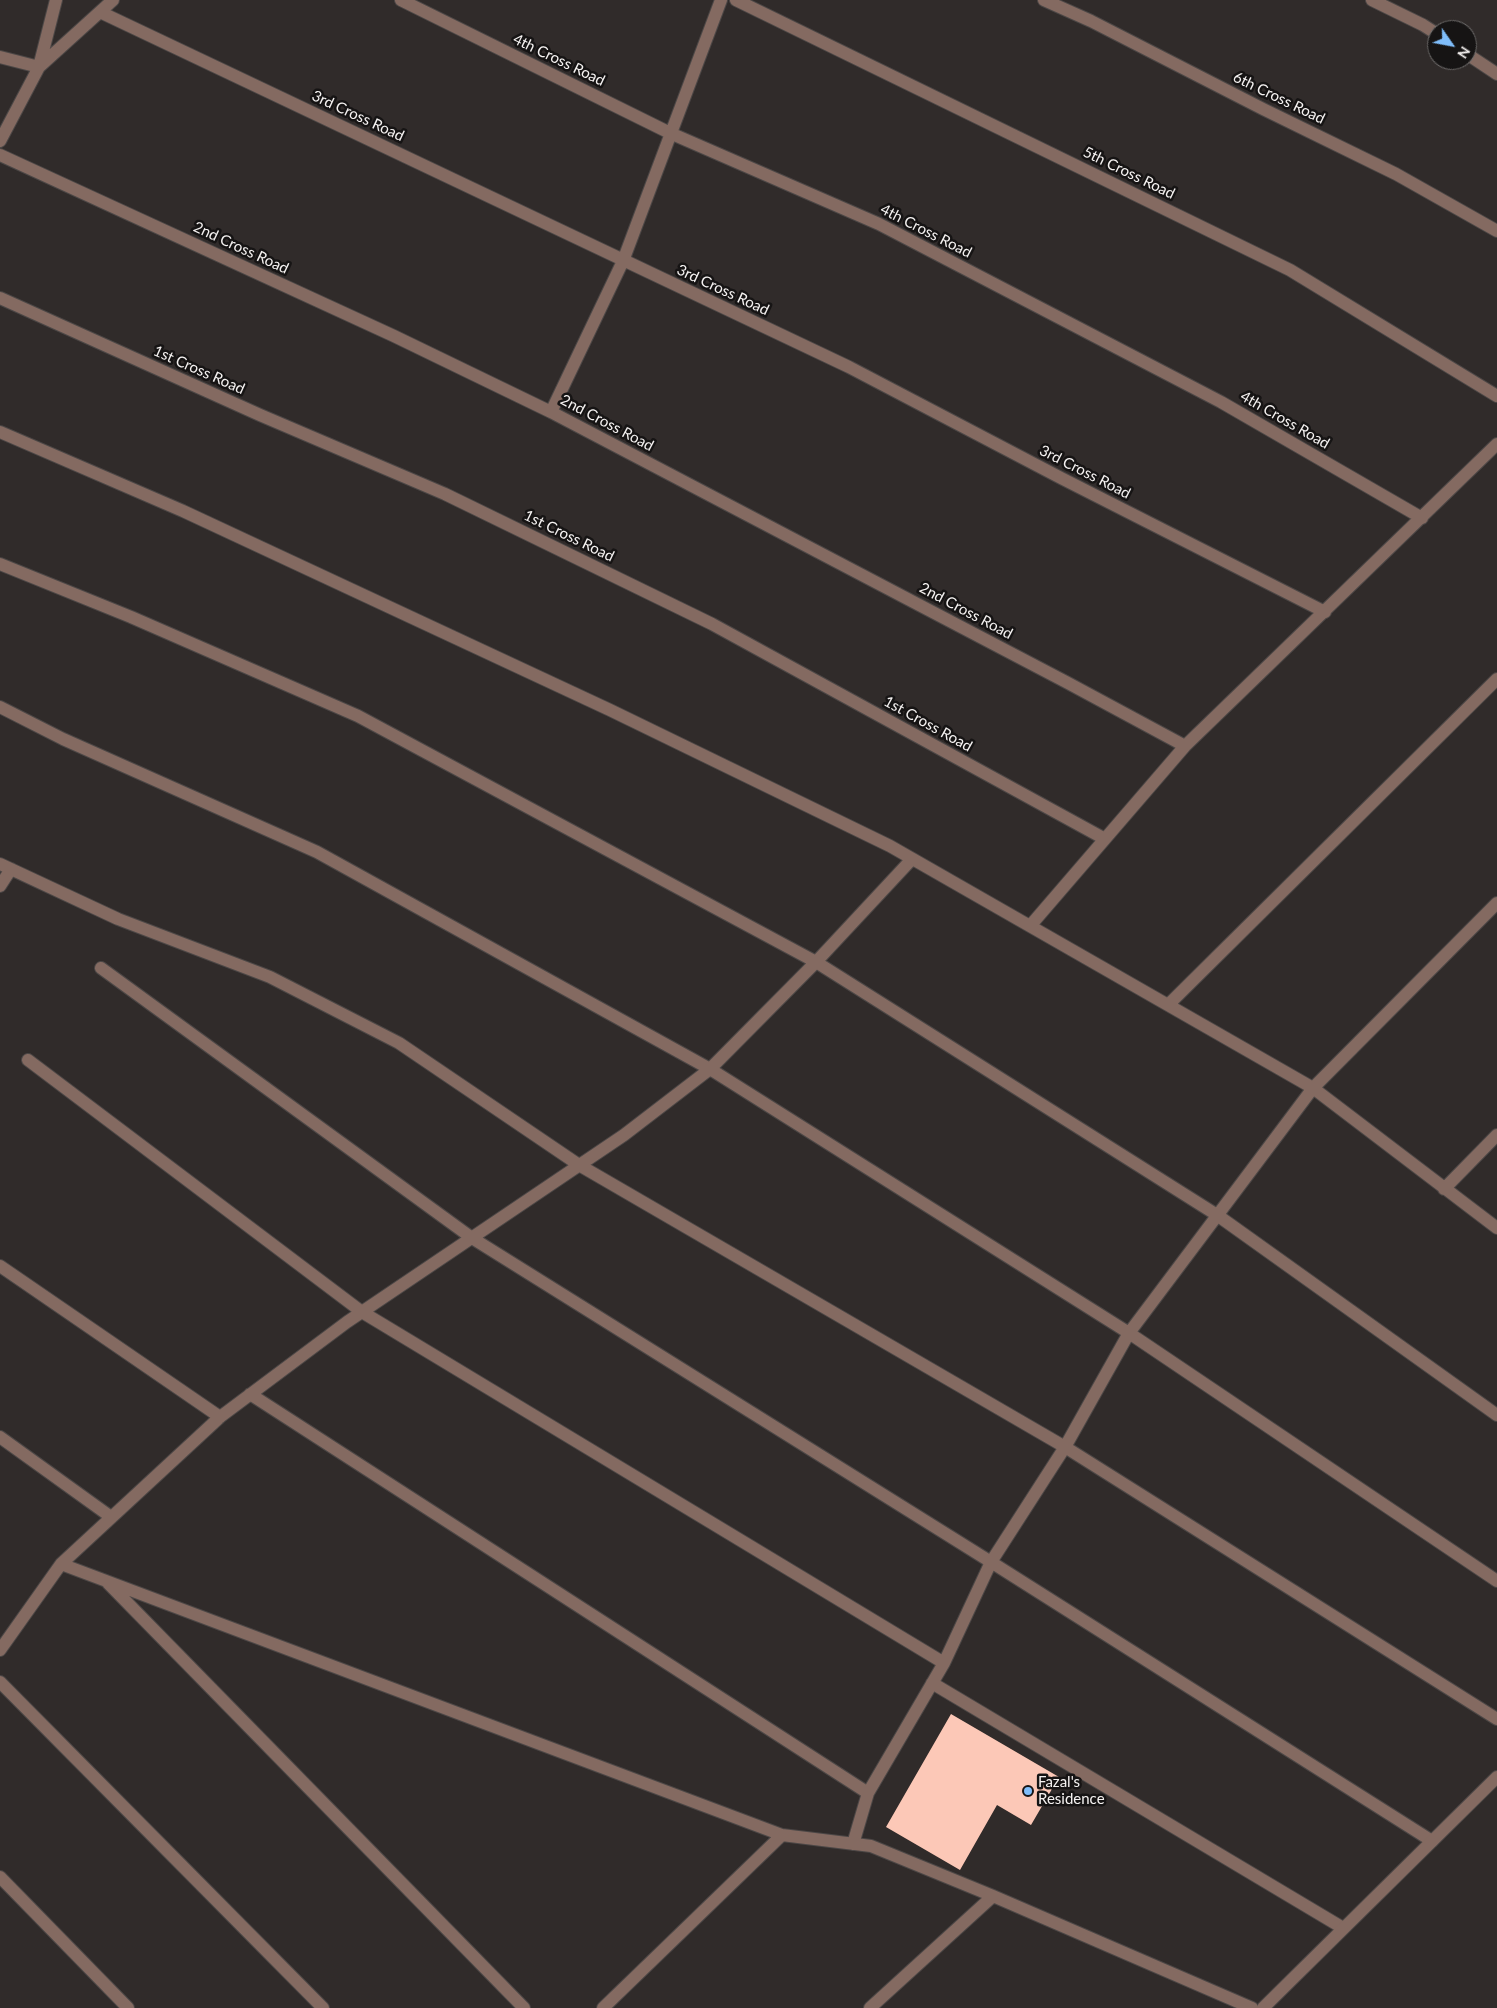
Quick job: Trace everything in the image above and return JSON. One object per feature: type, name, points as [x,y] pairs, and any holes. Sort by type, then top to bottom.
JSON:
[{"type":"street","points":[[0,141],[39,67],[56,0]]},
{"type":"street","points":[[39,67],[113,0]]},
{"type":"street","name":"4th Cross Road","points":[[401,0],[670,133],[878,224],[1221,402],[1422,518]]},
{"type":"street","points":[[551,412],[623,261],[721,0]]},
{"type":"street","name":"5th Cross Road","points":[[736,0],[1290,270],[1497,396]]},
{"type":"street","name":"6th Cross Road","points":[[1044,0],[1091,21],[1263,109],[1396,174],[1497,231]]},
{"type":"street","points":[[1372,0],[1427,28]]},
{"type":"street","name":"3rd Cross Road","points":[[100,12],[849,367],[1061,478],[1325,612]]},
{"type":"street","points":[[0,58],[39,67]]},
{"type":"street","points":[[1477,61],[1497,74]]},
{"type":"street","name":"2nd Cross Road","points":[[0,155],[394,336],[551,412],[1185,746]]},
{"type":"street","name":"1st Cross Road","points":[[0,298],[260,415],[445,494],[686,611],[1105,839]]},
{"type":"street","points":[[0,432],[183,511],[601,706],[890,846],[1313,1088],[1497,1228]]},
{"type":"street","points":[[1030,926],[1185,746],[1497,444]]},
{"type":"street","points":[[0,564],[131,617],[358,716],[816,962],[1217,1215],[1497,1415]]},
{"type":"street","points":[[1169,1004],[1497,679]]},
{"type":"street","points":[[0,707],[63,739],[317,852],[710,1069],[1129,1333],[1497,1581]]},
{"type":"street","points":[[0,1650],[61,1564],[220,1417],[362,1312],[624,1135],[710,1069],[816,962],[912,859]]},
{"type":"street","points":[[0,886],[5,866],[118,919],[270,977],[399,1043],[579,1165],[1065,1447],[1497,1720]]},
{"type":"street","points":[[853,1844],[868,1793],[944,1662],[991,1562],[1065,1447],[1129,1333],[1313,1088],[1497,903]]},
{"type":"street","points":[[101,968],[472,1238],[991,1562],[1432,1841]]},
{"type":"street","points":[[28,1060],[362,1312],[944,1662]]},
{"type":"street","points":[[1444,1188],[1497,1135]]},
{"type":"street","points":[[0,1266],[220,1417]]},
{"type":"street","points":[[250,1394],[868,1793]]},
{"type":"street","points":[[0,1436],[111,1518]]},
{"type":"street","points":[[61,1564],[782,1835],[871,1846],[993,1896],[1252,2008]]},
{"type":"street","points":[[105,1580],[524,2008]]},
{"type":"street","points":[[0,1682],[323,2008]]},
{"type":"street","points":[[932,1683],[1343,1928]]},
{"type":"street","points":[[1263,2008],[1497,1777]]},
{"type":"street","points":[[603,2008],[782,1835]]},
{"type":"street","points":[[0,1877],[128,2008]]},
{"type":"street","points":[[870,2008],[993,1896]]},
{"type":"building","points":[[951,1714],[1059,1777],[1031,1825],[997,1805],[960,1870],[886,1827]]},
{"type":"place","name":"Fazal's Residence","points":[[1028,1791]]}]
